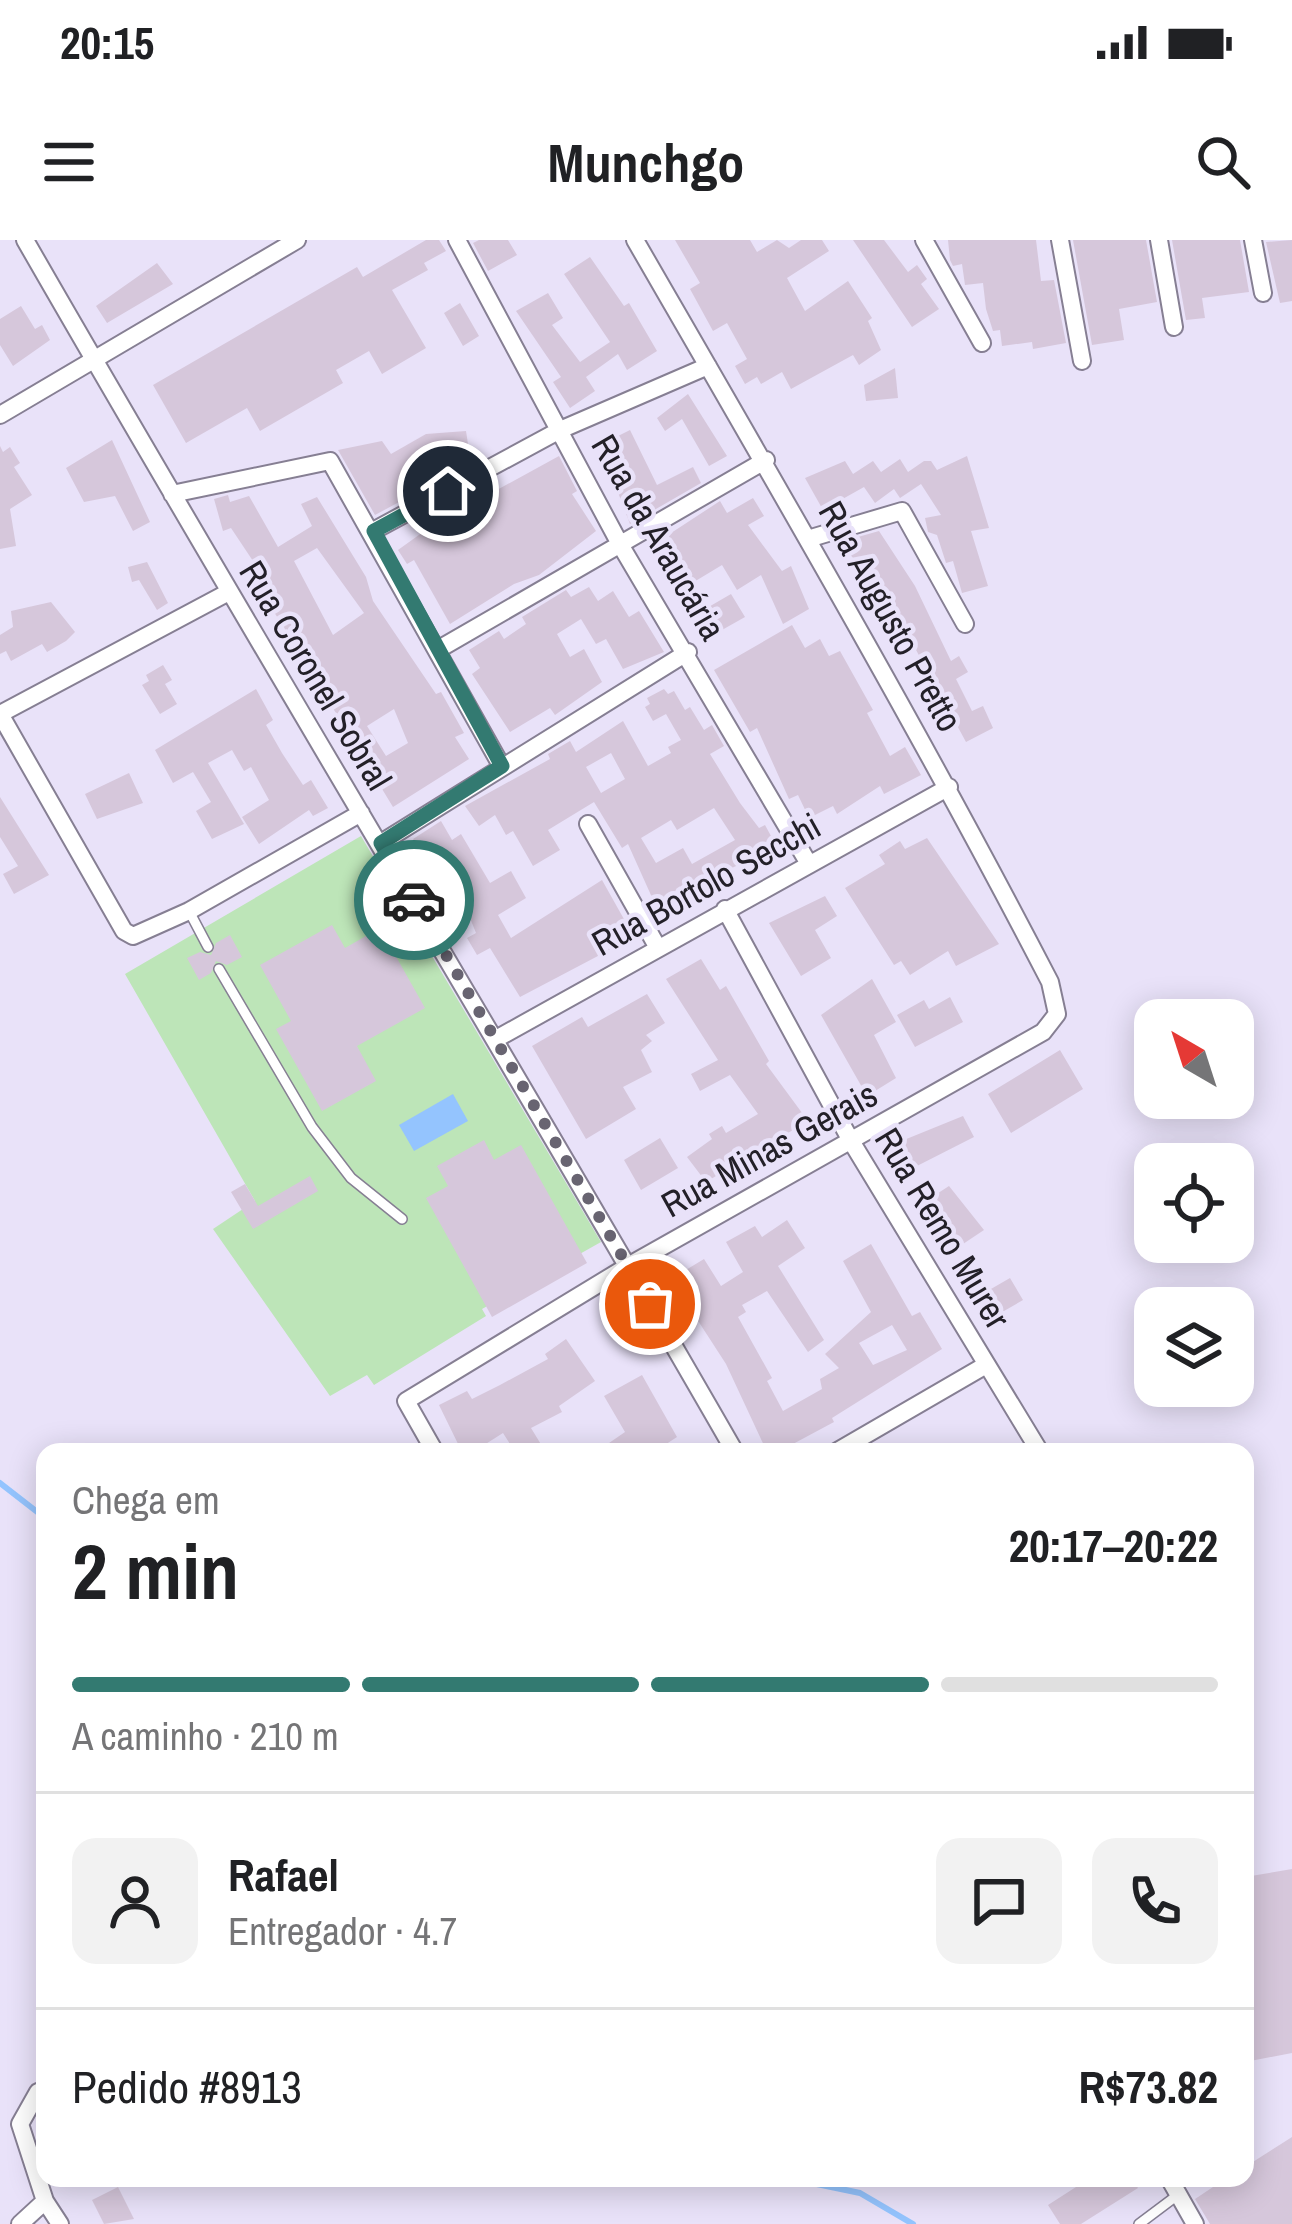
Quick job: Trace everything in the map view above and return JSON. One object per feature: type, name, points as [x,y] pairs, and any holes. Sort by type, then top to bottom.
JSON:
[{"type":"street","name":"Rua Coronel Sobral","points":[[26,240],[226,593],[381,843],[730,1443]]},
{"type":"street","points":[[0,415],[297,240]]},
{"type":"street","name":"Rua da Araucária","points":[[457,240],[621,546],[688,652],[809,864]]},
{"type":"street","name":"Rua Augusto Pretto","points":[[635,240],[811,538],[1050,982],[1058,1014],[1043,1032]]},
{"type":"street","points":[[924,240],[982,343]]},
{"type":"street","points":[[1060,240],[1082,362]]},
{"type":"street","points":[[1160,240],[1174,327]]},
{"type":"street","points":[[1253,240],[1263,293]]},
{"type":"street","points":[[374,531],[560,430],[707,366]]},
{"type":"street","points":[[439,649],[766,460]]},
{"type":"street","points":[[172,494],[330,461],[374,531],[502,766]]},
{"type":"street","points":[[811,538],[902,511],[965,624]]},
{"type":"street","points":[[226,593],[0,714],[124,932],[145,932],[189,911],[361,813]]},
{"type":"street","points":[[381,843],[688,652]]},
{"type":"street","name":"Rua Bortolo Secchi","points":[[496,1039],[949,787]]},
{"type":"street","points":[[588,824],[658,948]]},
{"type":"street","name":"Rua Remo Murer","points":[[725,909],[851,1141],[1034,1443]]},
{"type":"street","name":"Rua Minas Gerais","points":[[430,1443],[406,1401],[628,1266],[1043,1032]]},
{"type":"street","points":[[852,1443],[986,1365]]},
{"type":"street","points":[[36,2096],[20,2124],[36,2175]]},
{"type":"street","points":[[40,2187],[59,2224]]},
{"type":"street","points":[[1175,2187],[1195,2224]]},
{"type":"street","points":[[20,2224],[44,2201]]},
{"type":"lane","points":[[189,911],[208,947]]},
{"type":"lane","points":[[219,969],[312,1127],[351,1178],[402,1219]]},
{"type":"lane","points":[[1139,2224],[1173,2187]]},
{"type":"green space","points":[[361,836],[601,1242],[482,1309],[486,1316],[374,1385],[367,1375],[330,1396],[213,1229],[255,1201],[125,974]]},
{"type":"water","points":[[453,1094],[468,1121],[414,1151],[399,1125]]},
{"type":"building","points":[[426,240],[439,240],[446,251],[424,263],[428,270],[392,290],[426,348],[382,374],[369,351],[336,370],[343,383],[260,431],[247,408],[186,443],[153,385],[357,267],[363,277]]},
{"type":"building","points":[[508,240],[517,255],[488,271],[473,243]]},
{"type":"building","points":[[675,240],[750,240],[757,252],[777,240],[789,248],[801,240],[822,240],[829,251],[787,278],[805,311],[848,281],[872,318],[868,321],[881,350],[859,365],[853,355],[791,389],[782,372],[761,384],[757,377],[745,384],[735,366],[747,359],[727,323],[713,331],[690,289],[700,283]]},
{"type":"building","points":[[853,240],[884,240],[908,272],[917,265],[927,279],[921,284],[939,309],[912,327]]},
{"type":"building","points":[[948,240],[1036,240],[1041,281],[1054,280],[1066,343],[1033,349],[1032,342],[1002,346],[1000,330],[993,331],[986,309],[983,283],[965,285],[962,264],[953,266],[950,260]]},
{"type":"building","points":[[1073,240],[1146,240],[1157,302],[1119,309],[1124,340],[1092,345]]},
{"type":"building","points":[[1172,240],[1240,240],[1249,292],[1202,298],[1205,318],[1186,320]]},
{"type":"building","points":[[1292,240],[1292,301],[1280,303],[1266,242]]},
{"type":"building","points":[[590,257],[624,306],[629,303],[657,351],[627,370],[618,354],[586,377],[595,391],[570,408],[553,382],[561,377],[516,311],[548,293],[563,318],[552,325],[580,362],[610,342],[564,274]]},
{"type":"building","points":[[157,263],[173,284],[107,323],[96,306]]},
{"type":"building","points":[[460,303],[479,336],[463,346],[444,313]]},
{"type":"building","points":[[21,306],[35,329],[42,325],[50,340],[13,366],[0,345],[0,319]]},
{"type":"building","points":[[895,368],[898,398],[866,401],[864,385]]},
{"type":"building","points":[[688,394],[727,456],[709,466],[682,419],[665,431],[657,418]]},
{"type":"building","points":[[630,430],[657,485],[693,467],[701,483],[630,524],[600,445]]},
{"type":"building","points":[[466,431],[471,464],[436,469],[442,479],[375,515],[338,450],[382,441],[391,454],[426,434]]},
{"type":"building","points":[[112,440],[150,522],[133,531],[115,496],[84,502],[66,468]]},
{"type":"building","points":[[0,446],[3,452],[10,447],[20,463],[14,467],[32,495],[10,509],[16,546],[0,549]]},
{"type":"building","points":[[559,456],[577,491],[572,494],[596,531],[539,575],[514,584],[450,624],[414,560],[407,564],[398,550],[462,504],[464,508]]},
{"type":"building","points":[[967,456],[989,528],[971,531],[988,586],[962,593],[953,561],[946,563],[937,535],[928,532],[925,518],[941,515],[921,484],[900,498],[894,489],[875,503],[864,487],[823,510],[805,478],[845,461],[853,474],[873,461],[881,472],[900,459],[908,472],[924,461],[931,461],[937,470]]},
{"type":"building","points":[[228,495],[230,502],[249,496],[278,547],[312,526],[301,504],[317,497],[366,577],[373,601],[436,694],[441,692],[464,733],[455,737],[469,759],[393,807],[328,700],[337,695],[321,667],[313,672],[257,586],[248,564],[253,561],[231,528],[223,531],[214,499]],"holes":[[[317,548],[364,613],[333,635],[294,561]],[[394,709],[408,743],[386,756],[367,726]]]},
{"type":"building","points":[[753,498],[764,516],[748,525],[782,571],[791,566],[809,609],[783,624],[761,575],[737,590],[722,565],[679,591],[670,575],[685,566],[668,535],[720,501],[727,513]]},
{"type":"building","points":[[879,531],[915,586],[951,661],[959,656],[968,672],[956,679],[972,711],[983,706],[993,728],[966,742],[890,602],[848,552],[844,541]]},
{"type":"building","points":[[147,562],[168,603],[157,610],[139,580],[132,582],[128,567]]},
{"type":"building","points":[[589,587],[598,601],[613,591],[629,617],[639,611],[664,652],[623,669],[606,639],[596,644],[581,619],[557,634],[570,657],[584,649],[602,682],[555,715],[550,708],[510,732],[472,674],[480,668],[469,650],[499,631],[504,639],[526,624],[522,617],[566,590],[571,597]]},
{"type":"building","points":[[731,594],[745,617],[706,639],[693,616]]},
{"type":"building","points":[[51,602],[75,632],[47,652],[42,644],[11,661],[6,651],[0,654],[0,635],[13,627],[11,611]]},
{"type":"building","points":[[792,625],[805,648],[820,639],[829,656],[840,651],[873,710],[867,713],[890,756],[905,747],[921,775],[884,794],[880,786],[837,814],[833,806],[809,818],[798,795],[789,799],[757,728],[750,732],[714,670]]},
{"type":"building","points":[[163,665],[172,680],[165,684],[177,704],[160,714],[142,685],[149,681],[146,675]]},
{"type":"building","points":[[256,689],[273,720],[266,725],[282,753],[303,785],[311,780],[328,808],[313,816],[309,810],[259,844],[242,817],[269,800],[251,767],[244,771],[232,750],[208,763],[244,824],[212,839],[196,811],[211,802],[193,772],[173,783],[155,750]]},
{"type":"building","points":[[664,689],[668,694],[674,691],[704,730],[712,725],[724,746],[710,754],[740,803],[759,828],[765,825],[777,847],[676,894],[680,902],[659,913],[628,844],[622,848],[594,802],[548,830],[560,850],[533,866],[513,831],[506,835],[495,815],[479,826],[465,806],[550,759],[548,754],[570,741],[576,752],[623,721],[648,766],[671,753],[668,747],[681,740],[666,714],[653,721],[645,707],[650,704],[647,698]],"holes":[[[611,753],[625,779],[601,793],[586,767]],[[714,808],[735,840],[692,864],[683,848],[656,863],[641,838],[671,820],[677,830]]]},
{"type":"building","points":[[129,773],[143,803],[97,819],[85,794]]},
{"type":"building","points":[[0,797],[49,875],[14,894],[3,874],[18,866],[0,837]]},
{"type":"building","points":[[441,821],[452,840],[461,834],[490,883],[511,871],[526,898],[498,915],[511,938],[602,880],[634,937],[520,997],[490,948],[477,955],[467,938],[476,933],[464,903],[445,875],[439,879],[413,839]]},
{"type":"building","points":[[927,838],[999,944],[956,966],[948,951],[910,975],[901,961],[894,965],[845,888],[885,864],[879,855],[900,841],[905,849]]},
{"type":"building","points":[[825,896],[837,916],[815,930],[831,958],[801,976],[769,923]]},
{"type":"building","points":[[332,925],[345,948],[380,928],[425,1008],[357,1046],[376,1081],[322,1111],[276,1029],[291,1021],[260,965]]},
{"type":"building","points":[[230,935],[242,957],[227,965],[216,961],[211,973],[199,980],[187,958],[200,952],[211,955],[216,943]]},
{"type":"building","points":[[701,959],[720,990],[726,986],[769,1061],[766,1064],[808,1121],[706,1182],[687,1157],[722,1126],[726,1133],[758,1114],[730,1075],[700,1091],[691,1074],[718,1060],[666,979]]},
{"type":"building","points":[[872,979],[896,1022],[874,1035],[896,1078],[867,1096],[821,1015]]},
{"type":"building","points":[[647,994],[665,1023],[646,1035],[652,1041],[641,1050],[652,1072],[623,1087],[636,1109],[586,1139],[532,1046],[582,1017],[588,1027]]},
{"type":"building","points":[[950,997],[963,1022],[915,1047],[897,1015],[924,1000],[929,1009]]},
{"type":"building","points":[[1060,1050],[1083,1089],[1011,1133],[988,1094]]},
{"type":"building","points":[[963,1116],[974,1137],[913,1168],[899,1142]]},
{"type":"building","points":[[660,1138],[678,1168],[641,1190],[624,1160]]},
{"type":"building","points":[[484,1140],[494,1160],[521,1145],[587,1263],[492,1317],[426,1198],[448,1186],[437,1166]]},
{"type":"building","points":[[310,1176],[318,1191],[253,1229],[231,1192],[245,1184],[258,1206]]},
{"type":"building","points":[[949,1186],[984,1230],[960,1246],[929,1199]]},
{"type":"building","points":[[787,1220],[805,1248],[778,1266],[824,1340],[808,1352],[767,1291],[742,1305],[746,1312],[738,1317],[772,1378],[767,1381],[783,1411],[822,1389],[820,1379],[839,1368],[825,1354],[871,1312],[843,1261],[871,1244],[912,1316],[920,1312],[942,1349],[795,1443],[763,1443],[726,1364],[671,1279],[704,1259],[721,1286],[743,1272],[726,1242],[755,1226],[762,1237]],"holes":[[[892,1325],[907,1350],[873,1365],[859,1343]]]},
{"type":"building","points":[[1010,1278],[1023,1300],[997,1315],[984,1293]]},
{"type":"building","points":[[566,1339],[595,1381],[559,1406],[562,1412],[531,1428],[540,1443],[509,1443],[503,1433],[487,1443],[458,1443],[439,1405],[467,1391],[472,1399],[548,1359],[545,1354]]},
{"type":"building","points":[[642,1375],[677,1437],[668,1443],[609,1443],[625,1432],[604,1396]]},
{"type":"building","points":[[1292,1869],[1292,2053],[1254,2060],[1254,1875]]},
{"type":"building","points":[[1292,2137],[1292,2224],[1210,2224],[1195,2199],[1213,2187],[1254,2187],[1254,2161]]},
{"type":"building","points":[[118,2187],[134,2219],[104,2224],[92,2200]]},
{"type":"building","points":[[1076,2187],[1138,2188],[1081,2224],[1060,2224],[1048,2205]]},
{"type":"waterway","points":[[0,1483],[36,1511]]},
{"type":"waterway","points":[[831,2187],[860,2193],[913,2224]]},
{"type":"way so far","points":[[414,900],[650,1304]]},
{"type":"route","points":[[414,900],[381,843],[502,766],[374,531],[448,491]]}]
